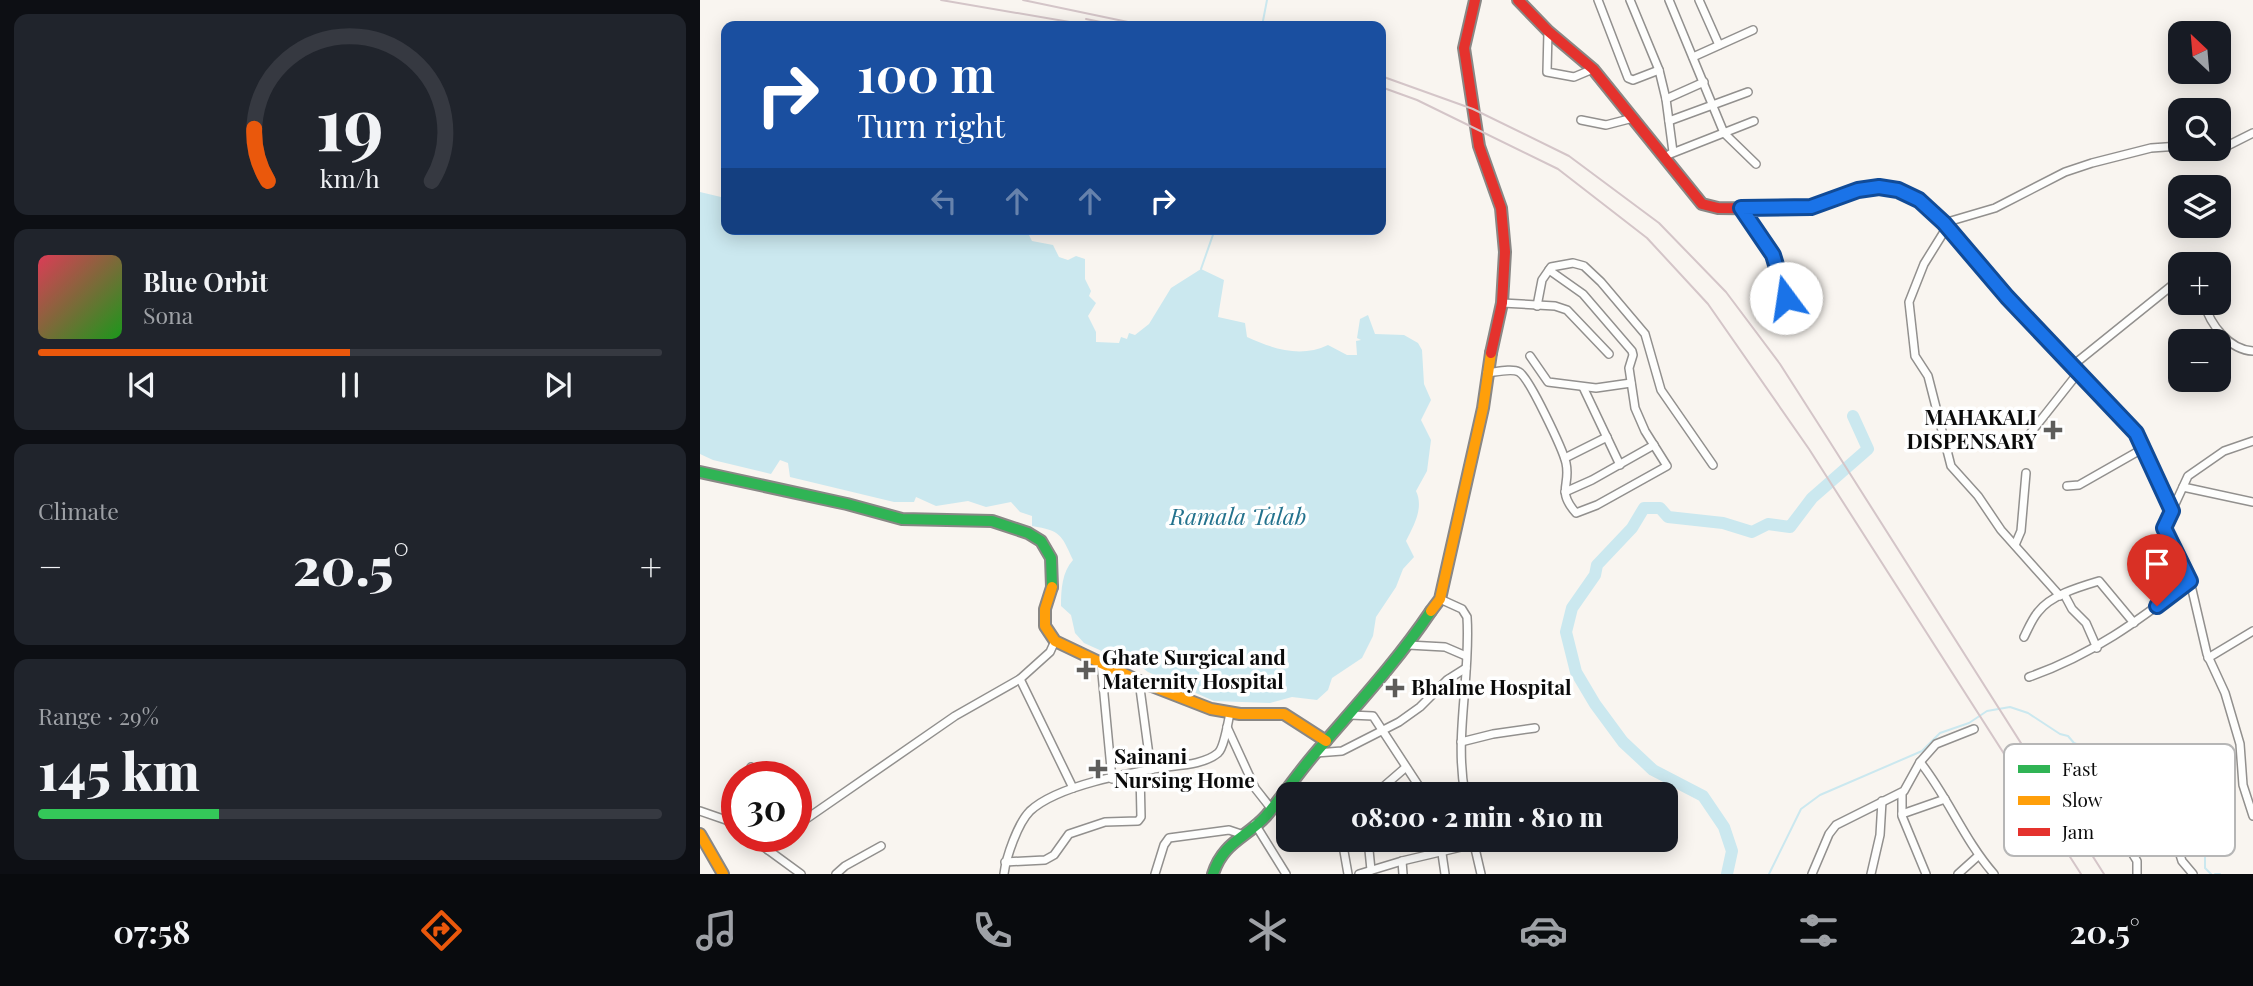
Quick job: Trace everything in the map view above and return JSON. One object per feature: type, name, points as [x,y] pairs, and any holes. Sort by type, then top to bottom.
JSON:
[{"type":"street","points":[[1213,874],[1217,861],[1227,847],[1264,818],[1270,807],[1408,645],[1440,599],[1483,408],[1487,373],[1502,303],[1505,252],[1501,208],[1479,146],[1464,48],[1475,0]]},
{"type":"street","points":[[1519,0],[1527,4],[1530,0]]},
{"type":"street","points":[[1519,0],[1548,31],[1592,69],[1668,154],[1702,204],[1741,208],[1811,207],[1858,190],[1887,187],[1909,194],[1945,225],[2075,370],[2131,427],[2172,511]]},
{"type":"street","points":[[1598,0],[1628,78],[1633,80],[1659,70]]},
{"type":"street","points":[[1630,0],[1659,70],[1669,121],[1668,154]]},
{"type":"street","points":[[1669,0],[1724,133],[1756,164]]},
{"type":"street","points":[[1699,0],[1719,46]]},
{"type":"street","points":[[1693,57],[1753,30]]},
{"type":"street","points":[[1548,31],[1547,72],[1574,77],[1592,69]]},
{"type":"street","points":[[1666,99],[1704,82]]},
{"type":"street","points":[[1669,121],[1748,92]]},
{"type":"street","points":[[1581,120],[1606,125],[1633,118]]},
{"type":"street","points":[[1668,154],[1754,121]]},
{"type":"street","points":[[2231,144],[2253,133]]},
{"type":"street","points":[[2097,648],[2086,623],[1998,526],[1978,496],[1951,466],[1928,376],[1915,356],[1909,302],[1924,264],[1945,225],[2006,203],[2065,172],[2151,148],[2168,147]]},
{"type":"street","points":[[1741,208],[1773,255],[1786,298]]},
{"type":"street","points":[[1537,306],[1541,284],[1553,266],[1573,263],[1584,266],[1646,336],[1657,380],[1666,398],[1713,465]]},
{"type":"street","points":[[1487,373],[1516,371],[1523,375],[1540,403],[1564,458],[1567,469],[1565,498],[1576,513],[1597,505],[1667,467],[1636,410],[1629,364],[1632,351],[1583,294],[1549,270]]},
{"type":"street","points":[[2029,435],[2075,370],[2168,289]]},
{"type":"street","points":[[1502,303],[1555,306],[1567,310],[1609,354]]},
{"type":"street","points":[[2208,315],[2225,339],[2245,350],[2253,351]]},
{"type":"street","points":[[1530,356],[1546,382],[1596,388],[1631,383]]},
{"type":"street","points":[[1583,387],[1620,464]]},
{"type":"street","points":[[1564,458],[1607,437]]},
{"type":"street","points":[[2253,441],[2224,451],[2188,476],[2164,528],[2190,581],[2208,658],[2225,694],[2239,744],[2242,785],[2253,817]]},
{"type":"street","points":[[1565,492],[1654,445]]},
{"type":"street","points":[[2067,486],[2079,485],[2144,449]]},
{"type":"street","points":[[700,472],[847,504],[902,519],[992,521],[1028,533],[1041,541],[1051,558],[1052,587],[1045,609],[1045,626],[1055,641],[1139,681],[1211,709],[1230,713],[1284,714],[1326,741]]},
{"type":"street","points":[[2015,545],[2021,531],[2026,473]]},
{"type":"street","points":[[2183,487],[2253,502]]},
{"type":"street","points":[[2024,637],[2038,611],[2062,595],[2099,581],[2134,623]]},
{"type":"street","points":[[2029,677],[2061,666],[2097,648],[2190,581]]},
{"type":"street","points":[[1440,599],[1465,613],[1466,668],[1461,742],[1464,782]]},
{"type":"street","points":[[2208,658],[2253,631]]},
{"type":"street","points":[[812,815],[955,716],[1020,679],[1050,652],[1055,641]]},
{"type":"street","points":[[1408,645],[1442,646],[1466,656]]},
{"type":"street","points":[[1101,663],[1112,779]]},
{"type":"street","points":[[1315,753],[1342,751],[1383,730],[1420,707],[1447,680],[1466,668]]},
{"type":"street","points":[[1020,679],[1073,789]]},
{"type":"street","points":[[1139,681],[1151,770]]},
{"type":"street","points":[[1004,874],[1005,862],[1029,812],[1055,795],[1073,789],[1140,772],[1193,763],[1216,754],[1220,751],[1230,713]]},
{"type":"street","points":[[1350,715],[1372,715],[1415,782]]},
{"type":"street","points":[[1227,726],[1255,788],[1270,807]]},
{"type":"street","points":[[1461,742],[1535,728]]},
{"type":"street","points":[[1812,874],[1829,834],[1836,825],[1902,793],[1920,762],[1936,744],[1974,729]]},
{"type":"street","points":[[1920,762],[1978,856],[1994,874]]},
{"type":"street","points":[[1389,782],[1405,768]]},
{"type":"street","points":[[1005,862],[1045,860],[1054,855],[1069,834],[1105,822],[1138,821],[1141,817],[1140,772]]},
{"type":"street","points":[[1902,793],[1902,814],[1926,874]]},
{"type":"street","points":[[1902,814],[1945,799]]},
{"type":"street","points":[[1871,874],[1880,835],[1882,801]]},
{"type":"street","points":[[700,811],[721,818]]},
{"type":"street","points":[[1255,824],[1286,874]]},
{"type":"street","points":[[1155,874],[1164,845],[1169,838],[1228,830],[1241,834]]},
{"type":"street","points":[[700,834],[723,874]]},
{"type":"street","points":[[836,874],[881,846]]},
{"type":"street","points":[[771,852],[801,874]]},
{"type":"street","points":[[1344,852],[1348,874]]},
{"type":"street","points":[[1369,852],[1371,870]]},
{"type":"street","points":[[1359,874],[1441,852],[1445,874]]},
{"type":"street","points":[[1476,852],[1482,874]]},
{"type":"street","points":[[1958,874],[1978,856]]},
{"type":"street","points":[[2134,856],[2137,861],[2137,874]]},
{"type":"street","points":[[2179,856],[2193,874]]},
{"type":"street","points":[[1402,861],[1404,874]]},
{"type":"water","name":"Ramala Talab","points":[[700,192],[721,197],[721,235],[1029,235],[1032,241],[1053,245],[1059,257],[1068,260],[1076,256],[1085,259],[1085,279],[1091,291],[1089,296],[1096,303],[1088,316],[1096,332],[1096,342],[1119,343],[1121,337],[1127,339],[1129,333],[1135,335],[1149,324],[1171,288],[1201,269],[1224,280],[1218,317],[1245,323],[1247,337],[1267,345],[1308,351],[1328,345],[1347,355],[1357,355],[1356,341],[1361,340],[1357,338],[1360,319],[1368,315],[1375,334],[1404,335],[1418,343],[1422,350],[1424,384],[1431,400],[1421,420],[1431,440],[1427,471],[1416,491],[1419,504],[1417,516],[1406,541],[1414,557],[1403,569],[1396,587],[1376,617],[1373,636],[1362,658],[1332,678],[1328,690],[1317,700],[1292,697],[1270,703],[1214,701],[1148,672],[1124,654],[1113,656],[1084,643],[1075,633],[1071,615],[1061,606],[1064,576],[1073,560],[1066,544],[1055,532],[1032,526],[1032,516],[1020,512],[1011,502],[986,507],[968,501],[936,506],[916,497],[914,502],[894,502],[790,477],[788,463],[780,460],[771,474],[713,460],[700,454]]},
{"type":"waterway","points":[[1263,21],[1267,0]]},
{"type":"waterway","points":[[1201,269],[1213,235]]},
{"type":"waterway","points":[[1727,874],[1732,851],[1724,827],[1703,796],[1653,770],[1623,742],[1576,672],[1566,632],[1572,608],[1595,575],[1597,565],[1632,528],[1644,508],[1660,508],[1668,517],[1723,523],[1752,532],[1768,524],[1790,527],[1812,498],[1868,449],[1853,416]]},
{"type":"waterway","points":[[1769,874],[1801,809],[1820,795],[1922,751],[1940,733],[1969,723],[1987,711],[2010,707],[2028,713],[2060,734],[2068,736],[2076,744]]},
{"type":"waterway","points":[[2205,856],[2205,868],[2211,874]]},
{"type":"waterway","points":[[2215,874],[2220,874]]},
{"type":"railway","points":[[941,0],[1064,21]]},
{"type":"railway","points":[[1023,0],[1123,21]]},
{"type":"railway","points":[[1086,19],[1096,21]]},
{"type":"railway","points":[[1386,78],[1473,109],[1569,156],[1659,223],[1726,292],[1780,364],[2021,744]]},
{"type":"railway","points":[[1386,89],[1417,100],[1558,169],[1647,238],[1708,304],[1809,449],[2004,754]]},
{"type":"railway","points":[[2069,856],[2081,874]]},
{"type":"railway","points":[[2093,856],[2104,874]]},
{"type":"traffic: fast","points":[[700,472],[847,504],[902,519],[992,521],[1028,533],[1041,541],[1051,558],[1052,587]]},
{"type":"traffic: fast","points":[[1213,874],[1217,863],[1229,847],[1266,816],[1389,667],[1431,611]]},
{"type":"traffic: slow","points":[[1813,206],[1858,189],[1879,186],[1898,190],[1919,200],[1944,223],[2007,297],[2136,433],[2172,511]]},
{"type":"traffic: slow","points":[[1431,611],[1440,599],[1483,408],[1491,353]]},
{"type":"traffic: slow","points":[[1052,587],[1045,609],[1045,626],[1055,641],[1139,681],[1211,709],[1240,714],[1284,714],[1326,741]]},
{"type":"traffic: slow","points":[[700,834],[723,874]]},
{"type":"traffic: jam","points":[[1475,0],[1464,48],[1479,146],[1501,208],[1505,252],[1502,303],[1491,353]]},
{"type":"traffic: jam","points":[[1518,0],[1548,31],[1593,69],[1702,204],[1718,208],[1800,209],[1813,206]]},
{"type":"place","name":"MAHAKALI DISPENSARY","points":[[2053,430]]},
{"type":"place","name":"Ghate Surgical and Maternity Hospital","points":[[1086,670]]},
{"type":"place","name":"Bhalme Hospital","points":[[1395,688]]},
{"type":"place","name":"Sainani Nursing Home","points":[[1098,769]]},
{"type":"route","points":[[1786,298],[1773,255],[1741,208],[1800,209],[1822,204],[1867,187],[1887,187],[1919,200],[1944,223],[2007,297],[2136,433],[2172,511],[2164,528],[2190,581],[2157,606]]}]
